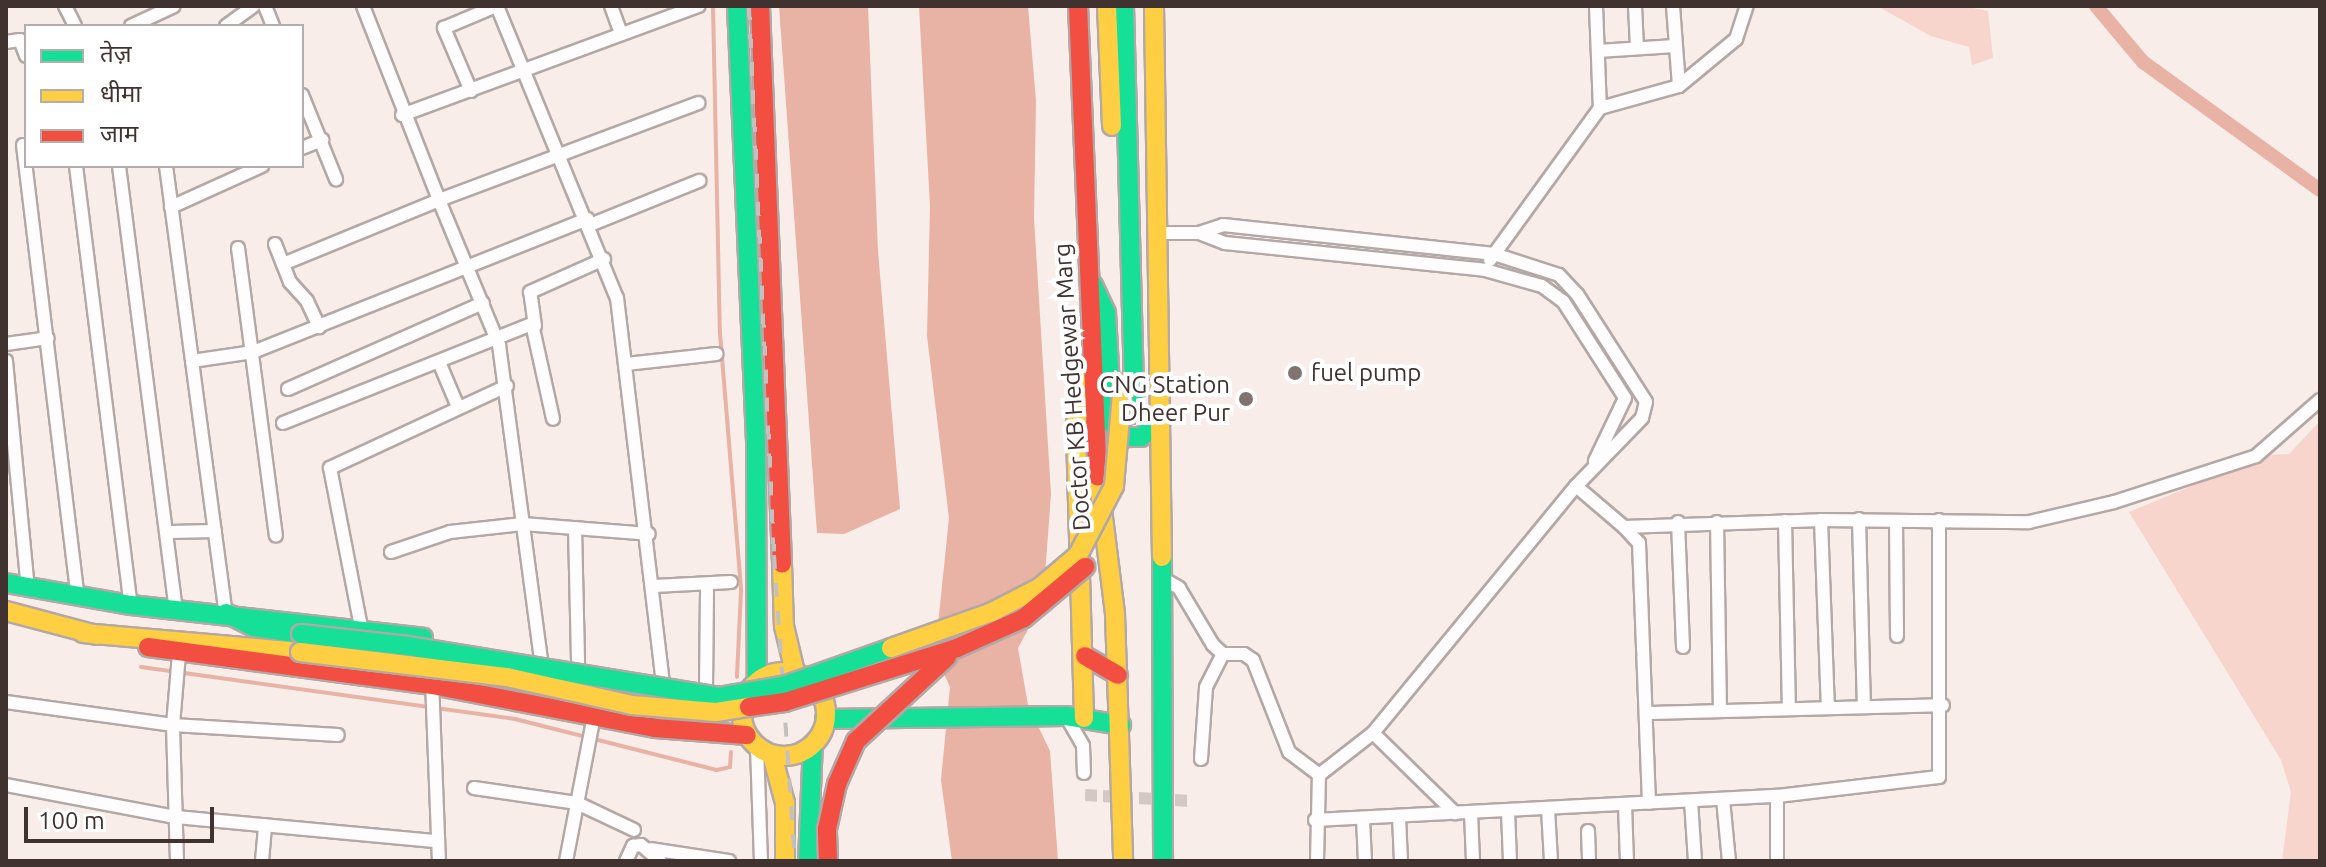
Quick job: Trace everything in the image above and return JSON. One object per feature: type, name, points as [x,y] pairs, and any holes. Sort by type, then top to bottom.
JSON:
[{"type":"main road","points":[[737,6],[756,445],[753,684],[741,719],[759,746],[785,803],[785,861]]},
{"type":"main road","points":[[760,6],[783,611],[788,657],[795,672],[821,693],[825,719],[813,744],[808,861]]},
{"type":"main road","name":"Doctor KB Hedgewar Marg","points":[[1078,6],[1096,463],[1118,675],[1123,861]]},
{"type":"main road","points":[[83,633],[408,646],[718,697],[837,669],[992,612],[1048,580],[1078,555],[1093,534],[1120,460],[1123,383],[1107,6]]},
{"type":"main road","points":[[226,613],[254,627],[300,643],[507,677],[632,705],[716,712],[785,702],[957,648],[1024,618],[1079,575],[1102,547],[1130,481],[1135,414],[1124,6]]},
{"type":"main road","points":[[1154,6],[1162,233],[1163,861]]},
{"type":"main road","points":[[1088,275],[1106,313],[1112,424],[1128,437],[1141,437],[1161,421]]},
{"type":"main road","points":[[1075,717],[1085,656],[1076,423],[1093,367]]},
{"type":"main road","points":[[6,583],[131,605],[361,627],[706,688],[753,684],[778,671],[795,672]]},
{"type":"main road","points":[[6,611],[177,659],[432,699],[655,728],[759,746],[789,756],[813,744]]},
{"type":"main road","points":[[828,861],[827,829],[837,784],[856,741],[957,648]]},
{"type":"main road","points":[[1085,656],[1118,675]]},
{"type":"main road","points":[[825,719],[1075,717],[1121,725]]},
{"type":"street","points":[[65,6],[74,24]]},
{"type":"street","points":[[135,24],[174,6]]},
{"type":"street","points":[[229,24],[254,6]]},
{"type":"street","points":[[363,6],[402,115],[496,336],[507,386],[541,658]]},
{"type":"street","points":[[471,91],[444,28],[496,6],[561,154],[617,298],[649,534],[662,678]]},
{"type":"street","points":[[611,6],[621,33]]},
{"type":"street","points":[[402,115],[699,6]]},
{"type":"street","points":[[1485,270],[1600,108],[1596,6]]},
{"type":"street","points":[[1635,6],[1637,48]]},
{"type":"street","points":[[1673,6],[1679,86]]},
{"type":"street","points":[[1600,108],[1679,86],[1736,39],[1747,6]]},
{"type":"street","points":[[6,42],[20,40],[24,51]]},
{"type":"street","points":[[1598,51],[1675,46]]},
{"type":"street","points":[[304,101],[336,179]]},
{"type":"street","points":[[283,264],[439,200],[698,103]]},
{"type":"street","points":[[304,147],[322,140]]},
{"type":"street","points":[[23,145],[24,153]]},
{"type":"street","points":[[26,168],[78,598]]},
{"type":"street","points":[[76,168],[131,605]]},
{"type":"street","points":[[119,168],[170,532],[176,609]]},
{"type":"street","points":[[166,168],[226,613]]},
{"type":"street","points":[[171,207],[258,168]]},
{"type":"street","points":[[192,361],[253,352],[465,266],[699,181]]},
{"type":"street","points":[[1162,233],[1199,233],[1223,225],[1494,254],[1559,275],[1577,294],[1646,402],[1642,418],[1595,462],[1373,733],[1319,775],[1315,820],[1317,861]]},
{"type":"street","points":[[1199,233],[1225,243],[1485,270],[1542,286],[1563,301],[1622,390],[1625,405],[1595,462]]},
{"type":"street","points":[[275,244],[319,327]]},
{"type":"street","points":[[238,248],[276,535]]},
{"type":"street","points":[[553,419],[530,292],[604,259]]},
{"type":"street","points":[[288,389],[483,303]]},
{"type":"street","points":[[283,423],[439,362],[496,336],[535,326]]},
{"type":"street","points":[[6,344],[48,338]]},
{"type":"street","points":[[626,364],[716,354]]},
{"type":"street","points":[[6,361],[28,588]]},
{"type":"street","points":[[439,362],[458,407]]},
{"type":"street","points":[[361,627],[330,468],[507,386]]},
{"type":"street","points":[[1624,527],[1678,522],[1859,519],[2006,523],[2058,517],[2234,465],[2275,442],[2320,400]]},
{"type":"street","points":[[1576,486],[1639,543],[1649,803]]},
{"type":"street","points":[[1859,519],[1864,705]]},
{"type":"street","points":[[1821,520],[1828,707]]},
{"type":"street","points":[[1315,820],[1777,796],[1935,780],[1941,772],[1943,705],[1939,520]]},
{"type":"street","points":[[1785,521],[1789,709]]},
{"type":"street","points":[[1896,521],[1897,636]]},
{"type":"street","points":[[1678,522],[1683,647]]},
{"type":"street","points":[[1717,522],[1720,710]]},
{"type":"street","points":[[391,552],[450,532],[523,524],[649,534]]},
{"type":"street","points":[[575,528],[580,590],[578,664]]},
{"type":"street","points":[[170,532],[215,531]]},
{"type":"street","points":[[1161,578],[1179,588],[1223,654]]},
{"type":"street","points":[[654,586],[731,582]]},
{"type":"street","points":[[706,688],[707,584]]},
{"type":"street","points":[[436,640],[432,699],[439,861]]},
{"type":"street","points":[[1201,759],[1206,687],[1223,654]]},
{"type":"street","points":[[1223,654],[1244,654],[1253,660],[1289,752],[1319,775]]},
{"type":"street","points":[[177,659],[173,725],[177,861]]},
{"type":"street","points":[[566,861],[604,669]]},
{"type":"street","points":[[6,702],[173,725],[338,735]]},
{"type":"street","points":[[1647,713],[1943,705]]},
{"type":"street","points":[[1075,717],[1083,746],[1084,773]]},
{"type":"street","points":[[1373,733],[1455,813]]},
{"type":"street","points":[[759,746],[761,861]]},
{"type":"street","points":[[6,785],[176,817],[437,841]]},
{"type":"street","points":[[474,788],[577,803],[634,830]]},
{"type":"street","points":[[1777,796],[1777,861]]},
{"type":"street","points":[[1723,799],[1729,861]]},
{"type":"street","points":[[1691,801],[1695,861]]},
{"type":"street","points":[[1625,805],[1627,861]]},
{"type":"street","points":[[1548,809],[1551,861]]},
{"type":"street","points":[[1508,811],[1510,861]]},
{"type":"street","points":[[1471,813],[1473,861]]},
{"type":"street","points":[[1399,817],[1401,861]]},
{"type":"street","points":[[1363,819],[1365,861]]},
{"type":"street","points":[[262,861],[265,825]]},
{"type":"street","points":[[1588,831],[1589,861]]},
{"type":"street","points":[[626,861],[635,845],[729,861]]},
{"type":"street","points":[[651,849],[660,861]]},
{"type":"shaded area","points":[[779,6],[868,6],[878,251],[900,509],[844,534],[817,533]]},
{"type":"shaded area","points":[[919,6],[1028,6],[1036,101],[1034,218],[1051,494],[1043,602],[1018,648],[1028,705],[1050,751],[1058,861],[952,861],[941,780],[950,687],[935,654],[949,518],[927,336],[930,206]]},
{"type":"shaded area","points":[[1877,6],[1963,6],[1988,11],[1993,58],[1972,65],[1969,47],[1931,36]]},
{"type":"shaded area","points":[[2320,421],[2320,861],[2282,861],[2291,792],[2281,760],[2129,512],[2267,455],[2289,454]]},
{"type":"waterway","points":[[713,6],[720,333],[741,591],[737,677]]},
{"type":"waterway","points":[[2096,6],[2143,62],[2320,190]]},
{"type":"waterway","points":[[141,667],[515,719],[717,770],[730,767],[731,752]]},
{"type":"tunnel","points":[[1085,795],[1191,801]]},
{"type":"railway","points":[[749,6],[774,555],[795,861]]},
{"type":"traffic: fast","points":[[737,6],[756,445],[757,681]]},
{"type":"traffic: fast","points":[[1124,6],[1135,414]]},
{"type":"traffic: fast","points":[[1093,285],[1106,313],[1112,424],[1128,437],[1141,437],[1161,421]]},
{"type":"traffic: fast","points":[[1162,557],[1163,861]]},
{"type":"traffic: fast","points":[[6,583],[131,605],[423,638]]},
{"type":"traffic: fast","points":[[226,613],[254,627],[301,634]]},
{"type":"traffic: fast","points":[[301,634],[408,646],[718,697],[786,685],[891,648]]},
{"type":"traffic: fast","points":[[825,719],[1066,716],[1121,725]]},
{"type":"traffic: fast","points":[[808,861],[813,744]]},
{"type":"traffic: slow","points":[[1107,6],[1112,126]]},
{"type":"traffic: slow","points":[[1154,6],[1162,557]]},
{"type":"traffic: slow","points":[[1084,718],[1076,423],[1089,379]]},
{"type":"traffic: slow","points":[[891,648],[992,612],[1039,588],[1078,555],[1114,486],[1123,383]]},
{"type":"traffic: slow","points":[[1098,477],[1115,614],[1123,861]]},
{"type":"traffic: slow","points":[[782,564],[784,626],[795,672]]},
{"type":"traffic: slow","points":[[6,611],[96,635]]},
{"type":"traffic: slow","points":[[83,633],[300,652]]},
{"type":"traffic: slow","points":[[300,652],[507,677],[632,705],[716,712],[749,707]]},
{"type":"traffic: slow","points":[[784,672],[800,675],[814,684],[823,698],[826,714],[823,730],[814,744],[800,753],[784,756],[768,753],[754,744],[745,730],[742,714],[745,698],[754,684],[768,675],[784,672]]},
{"type":"traffic: slow","points":[[772,755],[785,803],[785,861]]},
{"type":"traffic: jam","points":[[760,6],[782,564]]},
{"type":"traffic: jam","points":[[1078,6],[1098,477]]},
{"type":"traffic: jam","points":[[749,707],[785,702],[957,648],[1024,618],[1085,567]]},
{"type":"traffic: jam","points":[[148,647],[432,685],[655,728],[747,735]]},
{"type":"traffic: jam","points":[[1085,656],[1118,675]]},
{"type":"traffic: jam","points":[[828,861],[827,829],[837,784],[856,741],[947,657]]},
{"type":"place","name":"fuel pump","points":[[1295,373]]},
{"type":"place","name":"CNG Station Dheer Pur","points":[[1246,399]]}]
